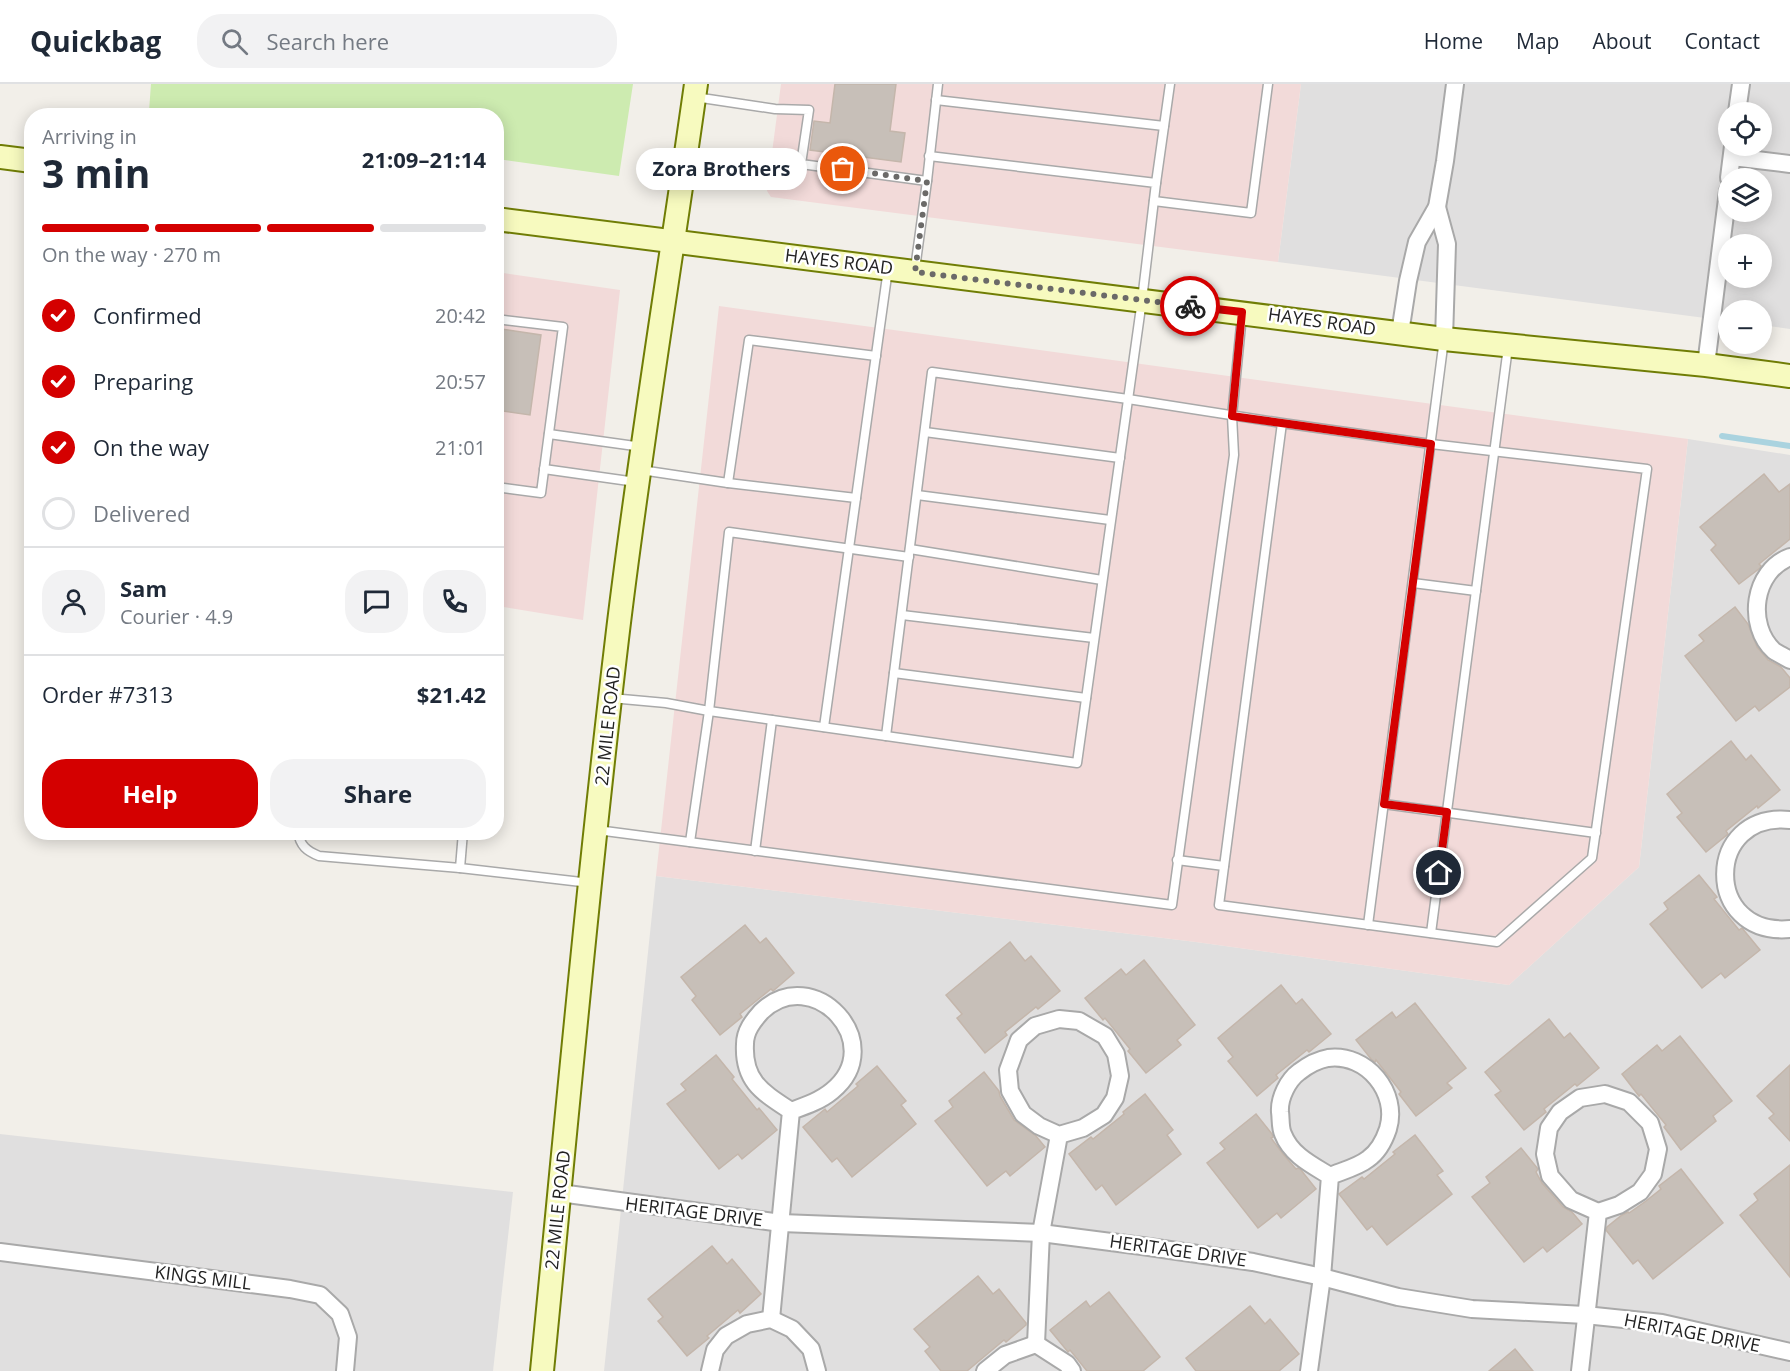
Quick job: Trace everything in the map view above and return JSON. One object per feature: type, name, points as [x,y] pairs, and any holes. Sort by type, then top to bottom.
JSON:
[{"type":"main road","name":"22 MILE ROAD","points":[[542,1371],[610,698],[638,476],[695,90]]},
{"type":"main road","points":[[0,157],[24,160]]},
{"type":"main road","name":"HAYES ROAD","points":[[504,220],[1444,339],[1706,365],[1790,376]]},
{"type":"street","points":[[1400,333],[1417,242],[1437,207],[1455,84]]},
{"type":"street","points":[[1738,102],[1741,84]]},
{"type":"street","points":[[1755,156],[1790,164]]},
{"type":"street","points":[[1437,207],[1447,244],[1444,339]]},
{"type":"street","points":[[1706,365],[1724,222]]},
{"type":"street","points":[[1790,557],[1769,573],[1760,588],[1757,602],[1757,620],[1764,638],[1774,651],[1790,660]]},
{"type":"street","points":[[1790,820],[1776,818],[1754,825],[1738,838],[1729,851],[1724,868],[1726,890],[1734,906],[1745,918],[1772,930],[1790,929]]},
{"type":"street","points":[[796,996],[821,1000],[841,1016],[851,1035],[853,1052],[849,1072],[832,1091],[808,1105],[790,1111],[772,1099],[753,1081],[745,1063],[744,1040],[752,1022],[770,1004],[796,996]]},
{"type":"street","points":[[1059,1019],[1079,1021],[1105,1036],[1116,1054],[1120,1076],[1116,1098],[1104,1115],[1083,1128],[1059,1136],[1039,1126],[1023,1114],[1010,1091],[1008,1070],[1019,1041],[1035,1026],[1059,1019]]},
{"type":"street","points":[[1328,1058],[1345,1059],[1364,1066],[1378,1077],[1388,1097],[1391,1118],[1384,1142],[1368,1159],[1330,1176],[1295,1153],[1282,1134],[1280,1107],[1287,1086],[1295,1075],[1309,1064],[1328,1058]]},
{"type":"street","points":[[1605,1094],[1629,1102],[1650,1123],[1658,1149],[1653,1174],[1640,1192],[1619,1205],[1598,1212],[1571,1200],[1550,1176],[1545,1154],[1550,1128],[1560,1112],[1580,1098],[1605,1094]]},
{"type":"street","points":[[771,1318],[790,1111]]},
{"type":"street","points":[[1036,1344],[1041,1233],[1059,1136]]},
{"type":"street","points":[[1309,1371],[1322,1277],[1330,1176]]},
{"type":"street","name":"HERITAGE DRIVE","points":[[560,1193],[781,1223],[1041,1233],[1242,1261],[1322,1277],[1398,1297],[1472,1309],[1586,1315],[1662,1323],[1790,1352]]},
{"type":"street","points":[[1580,1371],[1598,1212]]},
{"type":"street","name":"KINGS MILL","points":[[0,1252],[290,1289],[320,1295],[340,1314],[348,1337],[345,1371]]},
{"type":"street","points":[[710,1371],[715,1350],[726,1336],[747,1324],[771,1318],[792,1329],[811,1349],[817,1371]]},
{"type":"street","points":[[986,1371],[1005,1355],[1036,1344]]},
{"type":"street","points":[[1036,1344],[1067,1364],[1072,1371]]},
{"type":"lane","points":[[915,272],[938,84]]},
{"type":"lane","points":[[610,698],[666,703],[824,728],[1077,763],[1170,84]]},
{"type":"lane","points":[[1154,201],[1251,213],[1268,84]]},
{"type":"lane","points":[[695,90],[775,109],[809,110],[801,164],[927,181]]},
{"type":"lane","points":[[936,100],[1164,126]]},
{"type":"lane","points":[[929,156],[1156,183]]},
{"type":"lane","points":[[824,728],[888,269]]},
{"type":"lane","points":[[597,830],[1172,905],[1234,455],[1232,416],[1242,312]]},
{"type":"lane","points":[[504,320],[563,327],[541,493],[504,488]]},
{"type":"lane","points":[[1368,925],[1444,339]]},
{"type":"lane","points":[[728,483],[749,340],[876,356]]},
{"type":"lane","points":[[1431,933],[1509,344]]},
{"type":"lane","points":[[886,736],[932,372],[1431,444],[1647,469],[1592,858],[1497,942],[1220,905],[1282,423]]},
{"type":"lane","points":[[925,432],[1120,458]]},
{"type":"lane","points":[[549,434],[643,447]]},
{"type":"lane","points":[[544,470],[728,483],[856,498]]},
{"type":"lane","points":[[917,495],[1110,520]]},
{"type":"lane","points":[[690,842],[729,532],[850,549],[910,553],[1102,580]]},
{"type":"lane","points":[[1413,584],[1476,591]]},
{"type":"lane","points":[[902,615],[1094,638]]},
{"type":"lane","points":[[894,673],[1086,698]]},
{"type":"lane","points":[[755,851],[772,720]]},
{"type":"lane","points":[[1384,804],[1596,833]]},
{"type":"lane","points":[[299,840],[307,851],[319,856],[460,868],[591,883]]},
{"type":"lane","points":[[460,868],[462,840]]},
{"type":"lane","points":[[1177,860],[1224,866]]},
{"type":"shaded area","points":[[781,84],[1301,84],[1278,262],[771,197],[767,191]]},
{"type":"shaded area","points":[[1301,84],[1790,84],[1790,329],[1772,327],[1772,300],[1718,300],[1718,320],[1278,262]]},
{"type":"shaded area","points":[[504,273],[620,290],[583,620],[504,607]]},
{"type":"shaded area","points":[[719,306],[1688,439],[1639,867],[1509,985],[1196,942],[656,876]]},
{"type":"shaded area","points":[[1688,439],[1790,455],[1790,1371],[604,1371],[656,876],[1196,942],[1509,985],[1639,867]]},
{"type":"shaded area","points":[[0,1134],[513,1192],[493,1371],[0,1371]]},
{"type":"green space","points":[[151,84],[633,84],[619,176],[504,160],[504,108],[149,108]]},
{"type":"building","points":[[835,84],[896,84],[890,131],[905,133],[901,162],[810,150],[814,121],[830,123]]},
{"type":"building","points":[[504,329],[541,335],[530,415],[504,411]]},
{"type":"building","points":[[1764,474],[1779,492],[1790,484],[1790,539],[1759,564],[1760,568],[1739,584],[1711,550],[1716,545],[1700,527]]},
{"type":"building","points":[[1735,607],[1748,624],[1757,647],[1768,660],[1781,667],[1790,678],[1790,687],[1759,711],[1755,706],[1736,721],[1685,656],[1704,641],[1699,635]]},
{"type":"building","points":[[1731,741],[1746,760],[1751,755],[1780,790],[1726,831],[1728,834],[1706,852],[1677,817],[1682,813],[1667,794]]},
{"type":"building","points":[[1699,875],[1717,897],[1714,899],[1739,930],[1742,928],[1760,950],[1725,978],[1721,973],[1702,988],[1650,924],[1668,909],[1664,903]]},
{"type":"building","points":[[745,925],[760,943],[766,938],[794,973],[740,1014],[742,1017],[720,1035],[692,1000],[696,996],[681,977]]},
{"type":"building","points":[[1010,942],[1025,961],[1031,956],[1060,991],[1005,1032],[1007,1035],[985,1053],[957,1018],[962,1014],[946,995]]},
{"type":"building","points":[[1144,960],[1195,1025],[1177,1040],[1181,1045],[1146,1073],[1105,1018],[1103,1020],[1085,998],[1121,969],[1126,975]]},
{"type":"building","points":[[1281,985],[1296,1004],[1302,999],[1331,1034],[1276,1075],[1278,1078],[1257,1096],[1228,1061],[1233,1057],[1218,1038]]},
{"type":"building","points":[[1415,1003],[1466,1068],[1447,1083],[1452,1088],[1416,1116],[1376,1060],[1375,1062],[1371,1059],[1356,1040],[1392,1012],[1396,1018]]},
{"type":"building","points":[[1549,1019],[1564,1038],[1570,1033],[1599,1068],[1544,1109],[1546,1112],[1524,1130],[1495,1095],[1501,1091],[1485,1072]]},
{"type":"building","points":[[1680,1036],[1732,1101],[1713,1116],[1716,1121],[1681,1150],[1664,1127],[1666,1125],[1622,1074],[1657,1045],[1662,1051]]},
{"type":"building","points":[[716,1055],[757,1110],[759,1108],[777,1130],[742,1159],[738,1154],[719,1169],[667,1104],[686,1090],[681,1084]]},
{"type":"building","points":[[1790,1065],[1790,1141],[1769,1118],[1774,1114],[1757,1096]]},
{"type":"building","points":[[877,1066],[906,1101],[901,1105],[916,1124],[852,1177],[837,1158],[832,1162],[803,1127],[825,1109],[827,1112],[858,1086],[856,1084]]},
{"type":"building","points":[[984,1072],[999,1091],[1014,1120],[1036,1136],[1045,1147],[1010,1176],[1006,1171],[987,1186],[935,1121],[953,1107],[949,1101]]},
{"type":"building","points":[[1145,1094],[1173,1130],[1167,1135],[1181,1154],[1116,1205],[1102,1185],[1096,1190],[1069,1154],[1091,1137],[1093,1139]]},
{"type":"building","points":[[1256,1114],[1272,1134],[1271,1138],[1283,1154],[1296,1169],[1301,1170],[1316,1189],[1281,1218],[1277,1213],[1258,1228],[1207,1163],[1225,1149],[1220,1143]]},
{"type":"building","points":[[1415,1135],[1443,1171],[1437,1175],[1452,1194],[1387,1245],[1372,1226],[1367,1230],[1339,1194],[1362,1177],[1364,1179]]},
{"type":"building","points":[[1521,1148],[1538,1169],[1536,1172],[1542,1183],[1582,1224],[1547,1252],[1543,1247],[1524,1262],[1472,1197],[1490,1183],[1486,1177]]},
{"type":"building","points":[[1790,1165],[1790,1277],[1740,1215],[1758,1200],[1754,1194]]},
{"type":"building","points":[[1681,1169],[1723,1223],[1653,1279],[1638,1260],[1633,1264],[1606,1230],[1622,1215],[1629,1213],[1661,1189],[1659,1186]]},
{"type":"building","points":[[712,1246],[727,1264],[732,1259],[761,1294],[740,1313],[738,1310],[687,1356],[658,1321],[663,1317],[648,1299]]},
{"type":"building","points":[[978,1276],[993,1294],[999,1289],[1026,1325],[967,1371],[941,1371],[925,1351],[930,1347],[914,1329]]},
{"type":"building","points":[[1109,1292],[1160,1357],[1143,1371],[1087,1371],[1050,1330],[1086,1301],[1090,1307]]},
{"type":"building","points":[[1250,1306],[1265,1324],[1270,1319],[1299,1354],[1279,1371],[1196,1371],[1186,1358]]},
{"type":"building","points":[[1515,1349],[1533,1371],[1489,1371]]},
{"type":"waterway","points":[[1722,436],[1790,446]]},
{"type":"way so far","points":[[843,169],[927,181],[915,272],[1190,306]]},
{"type":"place","name":"Zora Brothers","points":[[843,169]]},
{"type":"route","points":[[1190,306],[1242,312],[1232,416],[1431,444],[1384,804],[1447,812],[1439,873]]}]
